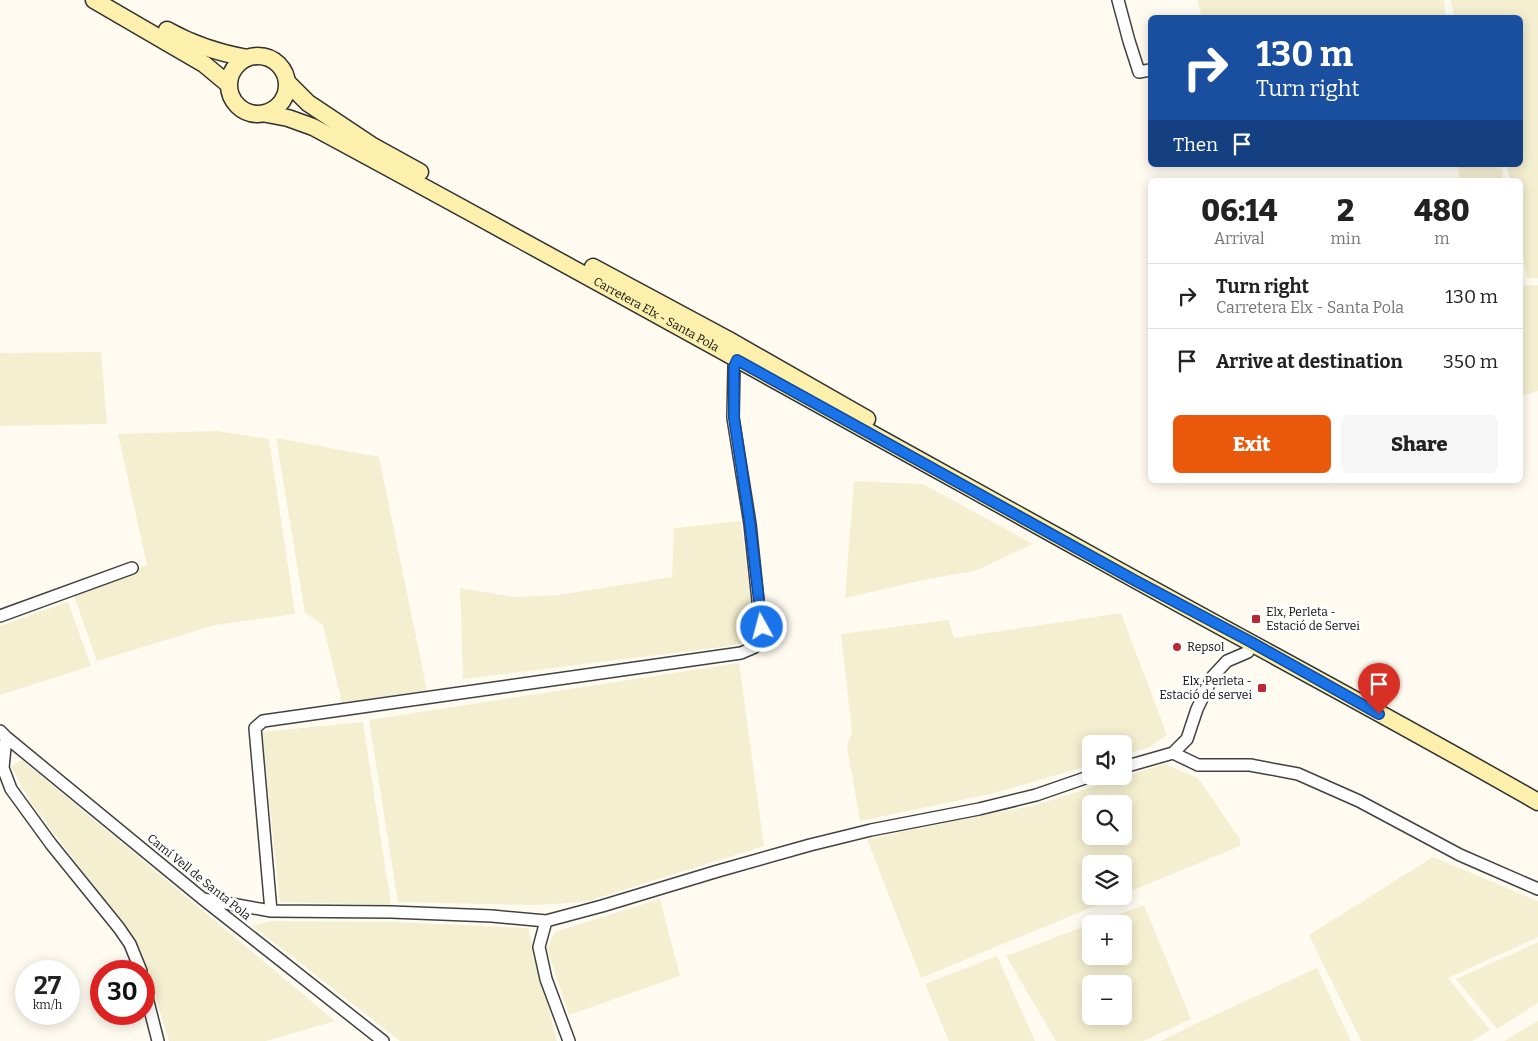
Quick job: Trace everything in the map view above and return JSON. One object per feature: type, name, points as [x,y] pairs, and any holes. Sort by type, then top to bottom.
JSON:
[{"type":"main road","points":[[94,0],[204,64],[228,84]]},
{"type":"main road","points":[[113,0],[185,40],[228,54],[247,58],[263,57],[279,65],[285,73],[288,83],[284,100],[274,111],[267,114],[252,114],[244,111],[237,105],[229,93],[228,84],[230,76],[240,62],[247,58]]},
{"type":"main road","name":"Carretera Elx - Santa Pola","points":[[288,83],[308,103],[371,144],[507,221],[727,339],[1039,517],[1255,634],[1538,794]]},
{"type":"main road","name":"Carretera Elx - Santa Pola","points":[[267,114],[288,118],[313,127],[501,228],[1538,802]]},
{"type":"street","points":[[1118,0],[1139,72],[1148,70]]},
{"type":"street","points":[[271,911],[255,728],[263,720],[741,653],[755,647],[762,639],[750,524],[734,418],[734,367],[737,360]]},
{"type":"street","points":[[0,616],[132,568]]},
{"type":"street","points":[[1132,765],[1174,753],[1187,739],[1197,709],[1214,676],[1227,660],[1248,652]]},
{"type":"street","points":[[3,734],[1,769],[11,789],[51,844],[119,928],[130,944],[136,960]]},
{"type":"street","name":"Camí Vell de Santa Pola","points":[[3,734],[203,899],[383,1041]]},
{"type":"street","points":[[1174,753],[1198,765],[1250,765],[1298,774],[1359,801],[1460,855],[1538,889]]},
{"type":"street","points":[[203,899],[271,911],[391,912],[492,916],[546,921],[810,845],[871,830],[980,809],[1082,779]]},
{"type":"street","points":[[546,921],[539,946],[546,980],[569,1041]]},
{"type":"street","points":[[154,1025],[158,1041]]},
{"type":"shaded area","points":[[1197,0],[1444,0],[1446,15],[1201,15]]},
{"type":"shaded area","points":[[1451,0],[1538,0],[1538,278],[1527,278],[1523,255],[1523,178],[1510,178],[1507,167],[1523,167],[1523,15],[1454,15]]},
{"type":"shaded area","points":[[1458,167],[1497,167],[1502,170],[1503,178],[1460,178]]},
{"type":"shaded area","points":[[1538,285],[1538,391],[1523,395],[1523,286]]},
{"type":"shaded area","points":[[101,352],[107,424],[0,426],[0,353]]},
{"type":"shaded area","points":[[216,431],[269,439],[295,614],[215,625],[97,661],[74,596],[147,565],[118,434]]},
{"type":"shaded area","points":[[276,438],[379,457],[427,690],[342,703],[323,625],[305,613]]},
{"type":"shaded area","points":[[854,481],[923,484],[1033,544],[975,571],[928,579],[845,598]]},
{"type":"shaded area","points":[[741,521],[754,628],[751,640],[730,646],[463,679],[460,588],[513,597],[558,595],[672,577],[674,528]]},
{"type":"shaded area","points":[[68,602],[91,666],[0,695],[0,626]]},
{"type":"shaded area","points":[[1121,613],[1167,735],[1150,747],[1132,753],[1132,735],[1082,735],[1082,768],[994,793],[860,821],[847,746],[852,732],[841,634],[948,620],[954,638]]},
{"type":"shaded area","points":[[739,663],[764,846],[585,902],[537,905],[398,902],[369,720]]},
{"type":"shaded area","points":[[363,722],[391,905],[280,902],[262,732]]},
{"type":"shaded area","points":[[22,760],[335,1021],[266,1041],[169,1041],[155,996],[155,960],[144,960],[141,950],[30,801],[11,766]]},
{"type":"shaded area","points":[[1164,764],[1198,778],[1240,839],[1240,846],[1132,891],[1132,855],[1082,855],[1082,905],[1097,905],[921,978],[867,839],[1036,805],[1098,785],[1132,785],[1132,774]]},
{"type":"shaded area","points":[[1433,857],[1538,901],[1538,937],[1448,978],[1490,1030],[1472,1041],[1361,1041],[1309,935]]},
{"type":"shaded area","points":[[660,899],[680,976],[569,1015],[547,949],[555,932]]},
{"type":"shaded area","points":[[1144,905],[1191,1019],[1143,1041],[1056,1041],[1006,956],[1082,927],[1082,965],[1132,965],[1132,915],[1117,915]]},
{"type":"shaded area","points":[[271,921],[392,922],[528,928],[557,1041],[400,1041],[253,926]]},
{"type":"shaded area","points":[[1538,942],[1538,1003],[1497,1029],[1456,979]]},
{"type":"shaded area","points":[[997,956],[1035,1041],[949,1041],[925,984]]},
{"type":"shaded area","points":[[1317,968],[1351,1041],[1161,1041],[1193,1025]]},
{"type":"shaded area","points":[[1538,1021],[1538,1041],[1504,1041]]},
{"type":"place","name":"Elx, Perleta - Estació de Servei","points":[[1256,619]]},
{"type":"place","name":"Repsol","points":[[1177,647]]},
{"type":"place","name":"Elx, Perleta - Estació de servei","points":[[1262,688]]},
{"type":"route","points":[[762,627],[750,524],[734,418],[734,367],[737,360],[1379,714]]}]
